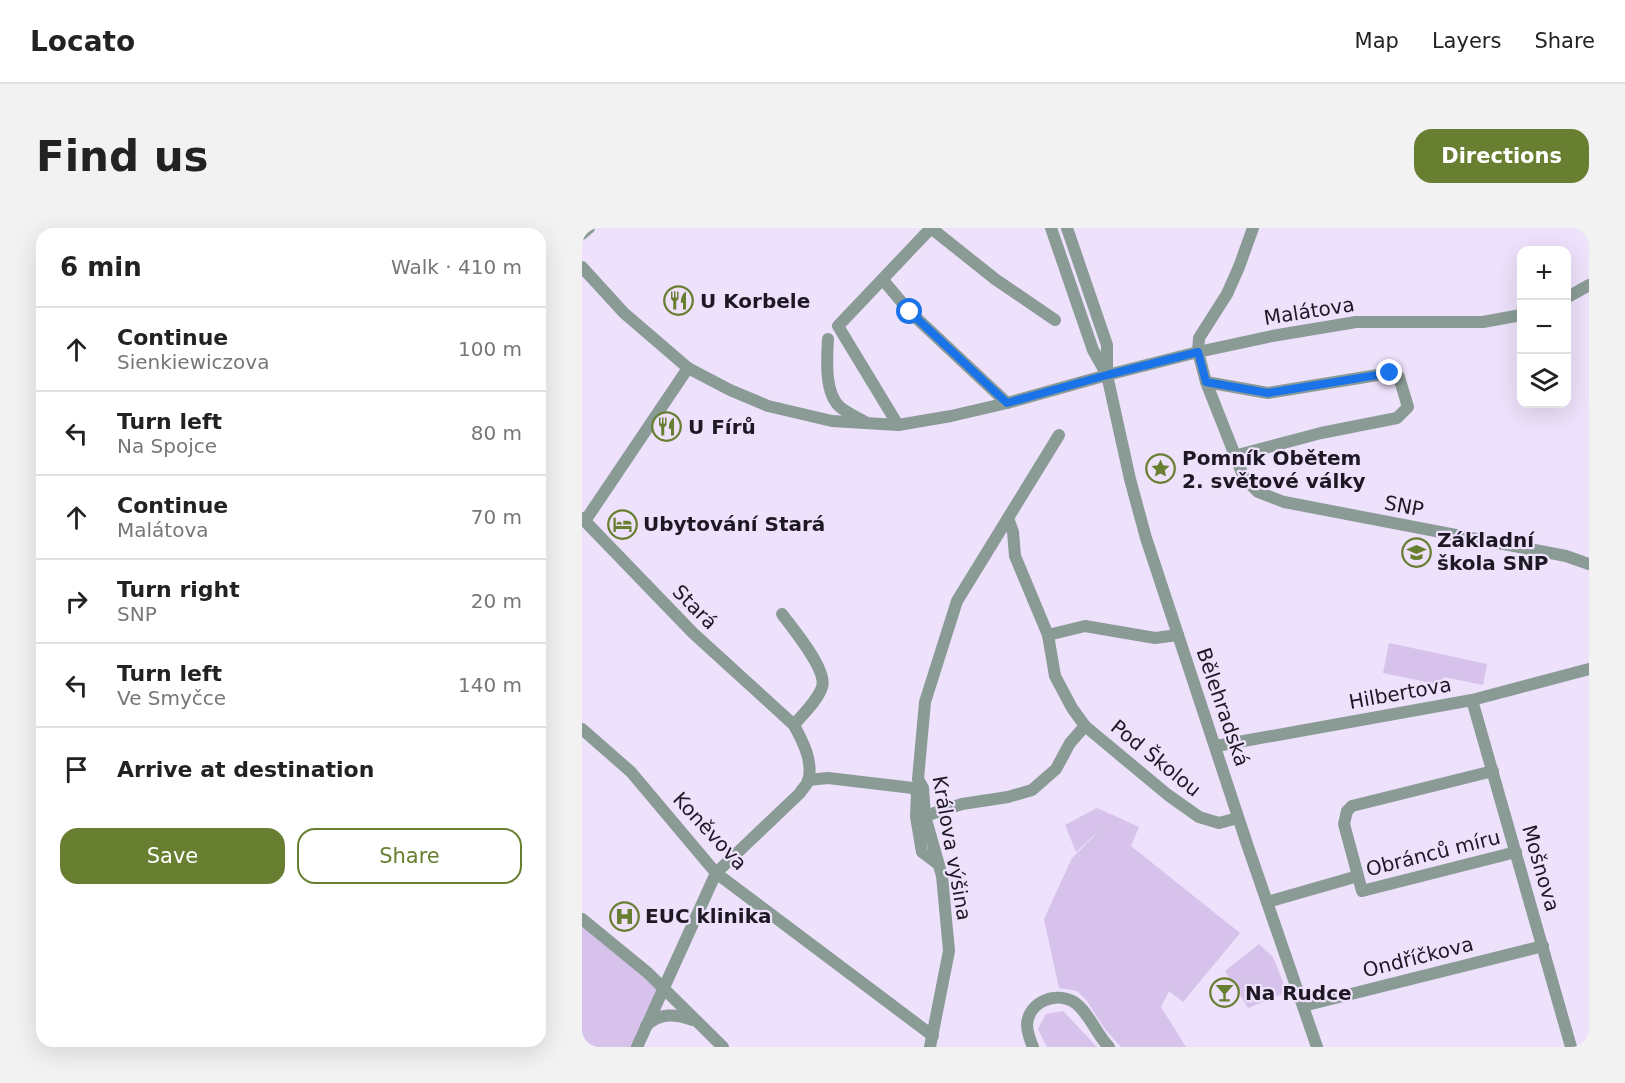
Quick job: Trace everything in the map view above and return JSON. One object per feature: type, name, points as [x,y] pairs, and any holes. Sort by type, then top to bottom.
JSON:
[{"type":"street","points":[[582,234],[589,228]]},
{"type":"street","points":[[898,425],[838,326],[931,228],[995,279],[1055,320]]},
{"type":"street","name":"Bělehradská","points":[[1051,228],[1093,350],[1107,375]]},
{"type":"street","name":"Bělehradská","points":[[1066,228],[1107,345],[1107,375],[1141,518],[1178,635],[1317,1047]]},
{"type":"street","points":[[1198,352],[1199,338],[1227,294],[1253,228]]},
{"type":"street","points":[[582,267],[624,313],[688,368]]},
{"type":"street","points":[[883,280],[910,312],[1007,403]]},
{"type":"street","points":[[1571,295],[1589,285]]},
{"type":"street","name":"Malátova","points":[[688,368],[730,390],[768,406],[832,421],[898,425],[1007,403],[1107,375],[1272,336],[1356,322],[1483,322],[1517,316]]},
{"type":"street","points":[[828,339],[826,367],[832,395],[838,406],[866,423]]},
{"type":"street","name":"SNP","points":[[1198,352],[1206,382],[1234,456],[1244,478],[1258,492],[1284,502],[1566,556],[1589,564]]},
{"type":"street","name":"Stará","points":[[688,368],[583,519],[693,633],[794,725],[804,744],[809,766],[808,780]]},
{"type":"street","points":[[1206,382],[1268,393],[1390,373],[1399,377],[1408,407],[1397,418],[1234,456]]},
{"type":"street","name":"Králova výšina","points":[[932,1042],[949,951],[942,876],[925,816],[923,788],[918,779],[925,702],[957,601],[1059,435]]},
{"type":"street","name":"Pod Školou","points":[[1008,518],[1013,532],[1015,556],[1048,635],[1055,676],[1072,708],[1085,726],[1168,795],[1199,817],[1219,822],[1239,818]]},
{"type":"street","points":[[782,614],[818,666],[824,680],[822,690],[794,725]]},
{"type":"street","points":[[1048,635],[1085,626],[1155,638],[1178,635]]},
{"type":"street","name":"Hilbertova","points":[[1216,746],[1472,700],[1589,669]]},
{"type":"street","name":"Mošnova","points":[[1472,700],[1571,1047]]},
{"type":"street","name":"Pod Školou","points":[[925,816],[962,804],[1008,797],[1032,790],[1056,769],[1070,743],[1085,726]]},
{"type":"street","name":"Koněvova","points":[[582,729],[631,772],[716,873],[932,1042]]},
{"type":"street","points":[[1358,876],[1344,824],[1347,811],[1352,806],[1493,771]]},
{"type":"street","points":[[637,1047],[716,873],[800,793],[808,780],[828,778],[913,788],[917,793],[916,817],[922,852],[938,864]]},
{"type":"street","name":"Obránců míru","points":[[1267,902],[1358,876],[1362,891],[1516,852]]},
{"type":"street","points":[[582,919],[648,973],[723,1047]]},
{"type":"street","name":"Ondříčkova","points":[[1303,1006],[1543,946]]},
{"type":"street","points":[[1033,1047],[1027,1026],[1029,1017],[1033,1009],[1042,1001],[1055,998],[1073,1002],[1109,1047]]},
{"type":"street","points":[[645,1027],[655,1019],[667,1015],[681,1016],[698,1022]]},
{"type":"shaded area","points":[[1389,643],[1487,664],[1483,685],[1444,677],[1441,685],[1383,673]]},
{"type":"shaded area","points":[[1097,808],[1139,827],[1131,846],[1240,933],[1183,1002],[1169,991],[1161,1007],[1186,1047],[1121,1047],[1077,991],[1059,988],[1044,919],[1072,858],[1106,824],[1076,852],[1065,825]]},
{"type":"shaded area","points":[[582,919],[663,988],[637,1047],[582,1047]]},
{"type":"shaded area","points":[[1259,944],[1273,957],[1287,992],[1248,1008],[1225,971]]},
{"type":"shaded area","points":[[1063,1011],[1097,1047],[1047,1047],[1038,1029],[1046,1014]]},
{"type":"place","name":"U Korbele","points":[[679,301]]},
{"type":"place","name":"U Fírů","points":[[667,427]]},
{"type":"place","name":"Pomník Obětem 2. světové války","points":[[1161,469]]},
{"type":"place","name":"Ubytování Stará","points":[[622,524]]},
{"type":"place","name":"Základní škola SNP","points":[[1416,552]]},
{"type":"place","name":"EUC klinika","points":[[624,916]]},
{"type":"place","name":"Na Rudce","points":[[1224,993]]},
{"type":"route","points":[[910,312],[1007,403],[1198,352],[1206,382],[1268,393],[1390,373]]}]
